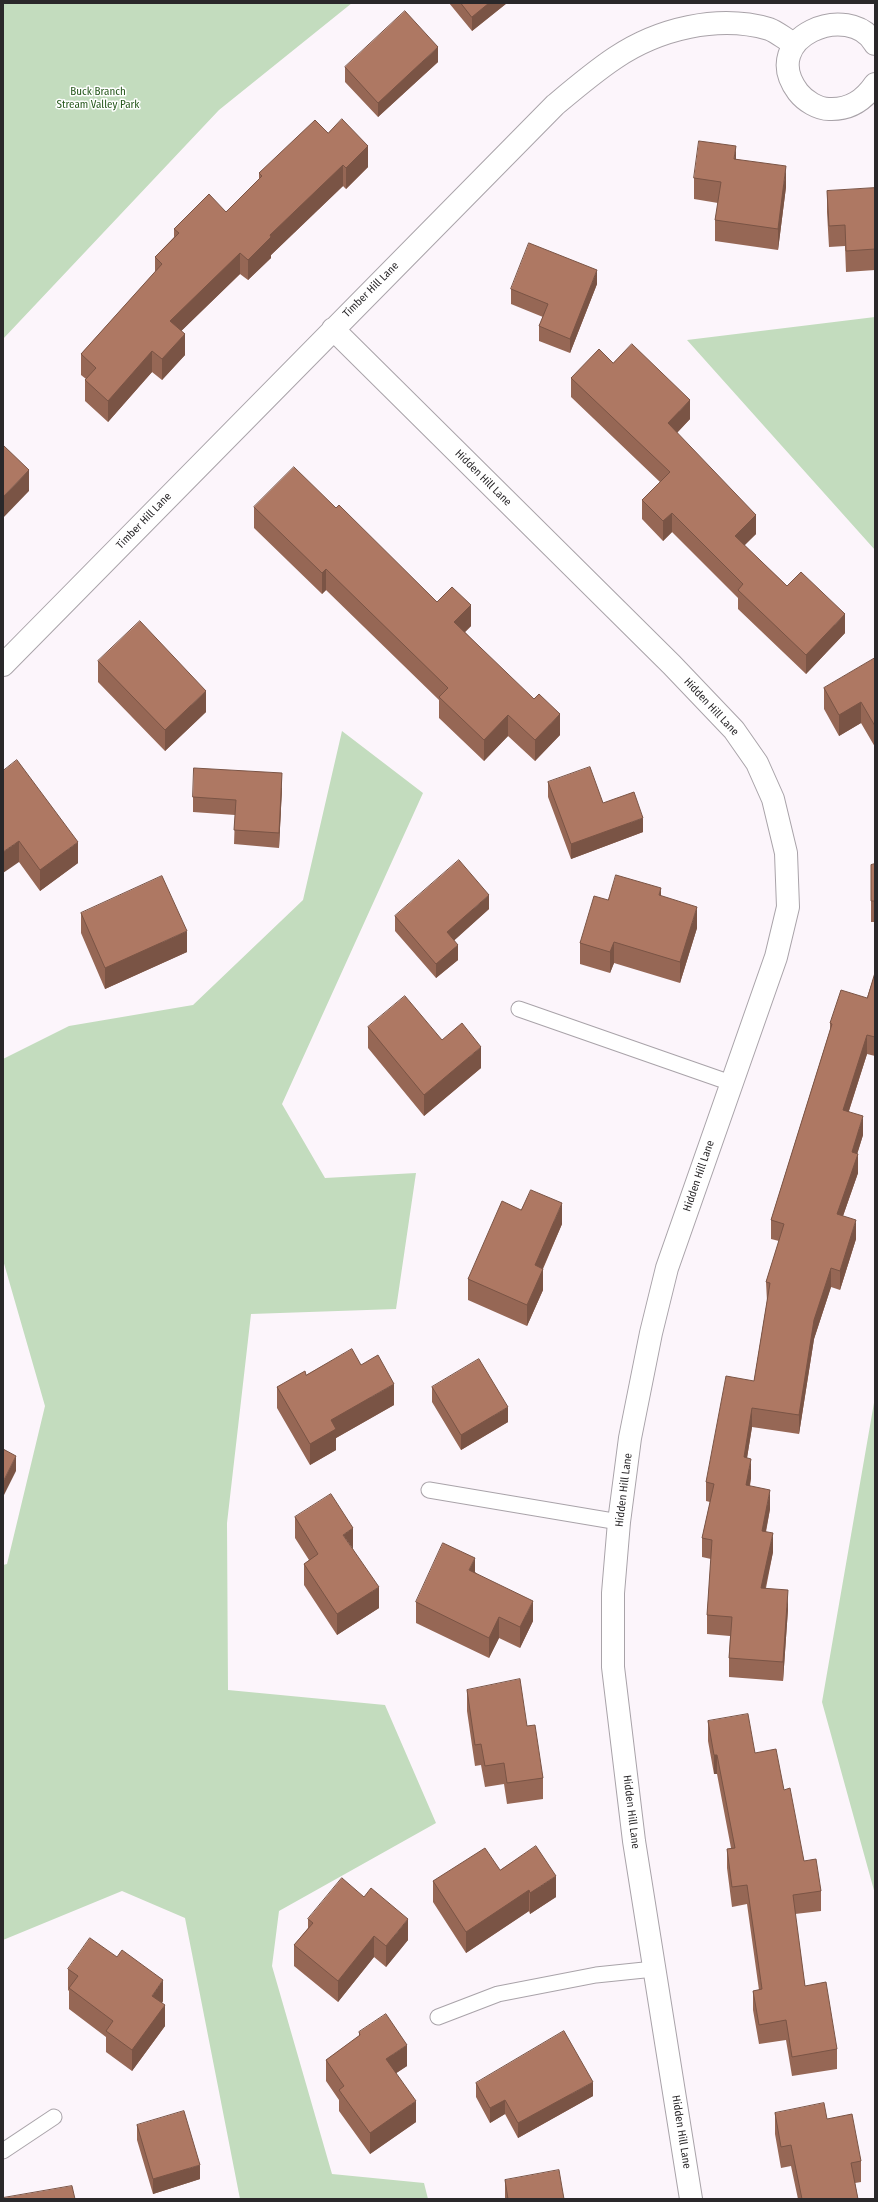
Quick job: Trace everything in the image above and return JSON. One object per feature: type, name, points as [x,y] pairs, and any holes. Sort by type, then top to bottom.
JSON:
[{"type":"street","points":[[875,44],[866,30],[854,22],[840,18],[826,18],[812,23],[801,32],[793,43],[789,57],[789,71],[793,85],[802,97],[814,105],[828,109],[842,109],[855,104],[867,96],[875,84]]},
{"type":"street","name":"Timber Hill Lane","points":[[3,665],[554,105],[615,58],[652,37],[691,27],[745,24],[770,30],[793,43]]},
{"type":"street","name":"Hidden Hill Lane","points":[[333,329],[672,665],[734,730],[757,763],[773,799],[786,852],[788,907],[776,957],[667,1268],[653,1326],[630,1438],[619,1522],[613,1593],[613,1667],[634,1841],[691,2199]]},
{"type":"lane","points":[[519,1009],[731,1083]]},
{"type":"lane","points":[[429,1490],[619,1522]]},
{"type":"lane","points":[[438,2017],[498,1994],[596,1975],[654,1969]]},
{"type":"lane","points":[[3,2151],[54,2117]]},
{"type":"green space","name":"Buck Branch Stream Valley Park","points":[[3,3],[352,3],[219,110],[3,339]]},
{"type":"green space","points":[[875,317],[875,550],[687,340]]},
{"type":"green space","points":[[342,731],[423,793],[282,1104],[325,1178],[416,1173],[396,1309],[251,1314],[227,1523],[228,1690],[385,1705],[436,1823],[279,1911],[272,1966],[332,2174],[424,2183],[428,2199],[240,2199],[185,1918],[122,1891],[3,1940],[3,1565],[7,1564],[45,1406],[3,1260],[3,1059],[69,1026],[193,1005],[303,900]]},
{"type":"green space","points":[[875,1397],[875,1894],[822,1702]]},
{"type":"building","points":[[461,3],[489,3],[472,17]]},
{"type":"building","points":[[405,11],[438,47],[378,103],[345,67]]},
{"type":"building","points":[[342,119],[368,146],[346,168],[343,165],[270,235],[271,237],[248,260],[240,253],[170,321],[185,334],[162,359],[152,351],[108,401],[85,380],[96,368],[81,354],[162,264],[155,257],[179,233],[174,229],[209,194],[226,212],[262,176],[259,173],[315,120],[328,133]]},
{"type":"building","points":[[699,141],[736,146],[734,159],[786,166],[778,229],[715,220],[721,182],[694,178]]},
{"type":"building","points":[[875,188],[875,249],[846,251],[845,225],[829,226],[827,191]]},
{"type":"building","points":[[529,243],[597,270],[570,339],[539,326],[548,304],[511,289]]},
{"type":"building","points":[[632,344],[690,400],[668,423],[756,515],[735,536],[787,586],[801,572],[845,614],[806,655],[738,590],[743,584],[672,513],[663,521],[642,500],[670,472],[571,378],[599,349],[613,363]]},
{"type":"building","points":[[3,445],[29,470],[3,497]]},
{"type":"building","points":[[294,467],[336,508],[339,505],[437,602],[452,587],[471,605],[454,622],[534,699],[539,694],[560,714],[535,740],[508,715],[484,740],[439,697],[448,688],[326,569],[322,573],[254,507]]},
{"type":"building","points":[[140,621],[206,691],[165,730],[98,661]]},
{"type":"building","points":[[875,658],[875,726],[861,702],[839,715],[824,688]]},
{"type":"building","points":[[17,760],[78,842],[40,870],[19,841],[3,852],[3,771]]},
{"type":"building","points":[[590,767],[603,803],[634,792],[643,818],[571,844],[548,782]]},
{"type":"building","points":[[194,768],[282,773],[279,833],[234,830],[236,800],[193,797]]},
{"type":"building","points":[[459,860],[489,895],[447,932],[458,945],[436,964],[395,916]]},
{"type":"building","points":[[875,864],[875,901],[871,901],[871,865]]},
{"type":"building","points":[[616,875],[661,888],[659,895],[697,907],[680,962],[614,942],[610,952],[580,943],[594,896],[608,900]]},
{"type":"building","points":[[162,876],[187,931],[105,968],[81,913]]},
{"type":"building","points":[[875,973],[875,1037],[867,1035],[843,1110],[863,1116],[852,1152],[858,1154],[837,1214],[856,1220],[840,1271],[831,1268],[814,1320],[799,1415],[752,1408],[744,1457],[751,1459],[746,1485],[770,1490],[762,1531],[773,1533],[761,1588],[788,1590],[783,1662],[729,1658],[732,1617],[707,1615],[712,1540],[702,1538],[714,1484],[706,1482],[726,1376],[754,1381],[770,1283],[766,1282],[784,1224],[771,1220],[832,1024],[830,1023],[841,990],[867,998]]},
{"type":"building","points":[[405,996],[442,1040],[462,1023],[481,1047],[424,1095],[368,1027]]},
{"type":"building","points":[[531,1190],[562,1203],[535,1265],[543,1269],[527,1305],[468,1279],[502,1201],[521,1210]]},
{"type":"building","points":[[352,1349],[361,1365],[378,1355],[394,1384],[331,1420],[336,1429],[310,1444],[277,1387],[305,1371],[306,1375]]},
{"type":"building","points":[[479,1359],[508,1407],[461,1435],[432,1387]]},
{"type":"building","points":[[3,1449],[16,1456],[3,1482]]},
{"type":"building","points":[[331,1494],[353,1528],[343,1535],[379,1587],[337,1614],[304,1564],[318,1554],[295,1517]]},
{"type":"building","points":[[443,1543],[475,1558],[469,1570],[533,1601],[520,1627],[499,1617],[489,1638],[416,1602]]},
{"type":"building","points":[[520,1679],[527,1726],[535,1725],[543,1778],[507,1783],[504,1763],[485,1766],[481,1744],[475,1745],[467,1690]]},
{"type":"building","points":[[748,1714],[755,1753],[776,1749],[784,1790],[790,1788],[804,1861],[816,1859],[821,1891],[793,1895],[805,1986],[826,1982],[837,2049],[792,2057],[786,2020],[759,2025],[753,1991],[762,1989],[747,1885],[732,1887],[727,1849],[735,1848],[717,1755],[714,1755],[708,1721]]},
{"type":"building","points":[[536,1846],[556,1876],[530,1893],[529,1890],[466,1932],[433,1881],[485,1848],[500,1870]]},
{"type":"building","points":[[342,1878],[364,1897],[371,1888],[408,1919],[386,1946],[374,1936],[338,1981],[294,1945],[313,1923],[308,1919]]},
{"type":"building","points":[[90,1938],[117,1957],[122,1950],[163,1980],[152,1996],[165,2005],[132,2050],[106,2031],[113,2021],[69,1988],[78,1976],[68,1969]]},
{"type":"building","points":[[386,2014],[407,2045],[386,2059],[416,2101],[370,2133],[339,2090],[344,2086],[326,2060],[360,2035],[359,2032]]},
{"type":"building","points":[[564,2031],[593,2082],[518,2123],[505,2100],[490,2108],[476,2083]]},
{"type":"building","points":[[824,2103],[827,2119],[852,2114],[861,2161],[851,2163],[858,2199],[802,2199],[791,2145],[781,2147],[775,2113]]},
{"type":"building","points":[[184,2111],[200,2165],[153,2179],[137,2125]]},
{"type":"building","points":[[559,2170],[564,2199],[508,2199],[505,2180]]},
{"type":"building","points":[[72,2186],[75,2199],[3,2199],[3,2198]]}]
